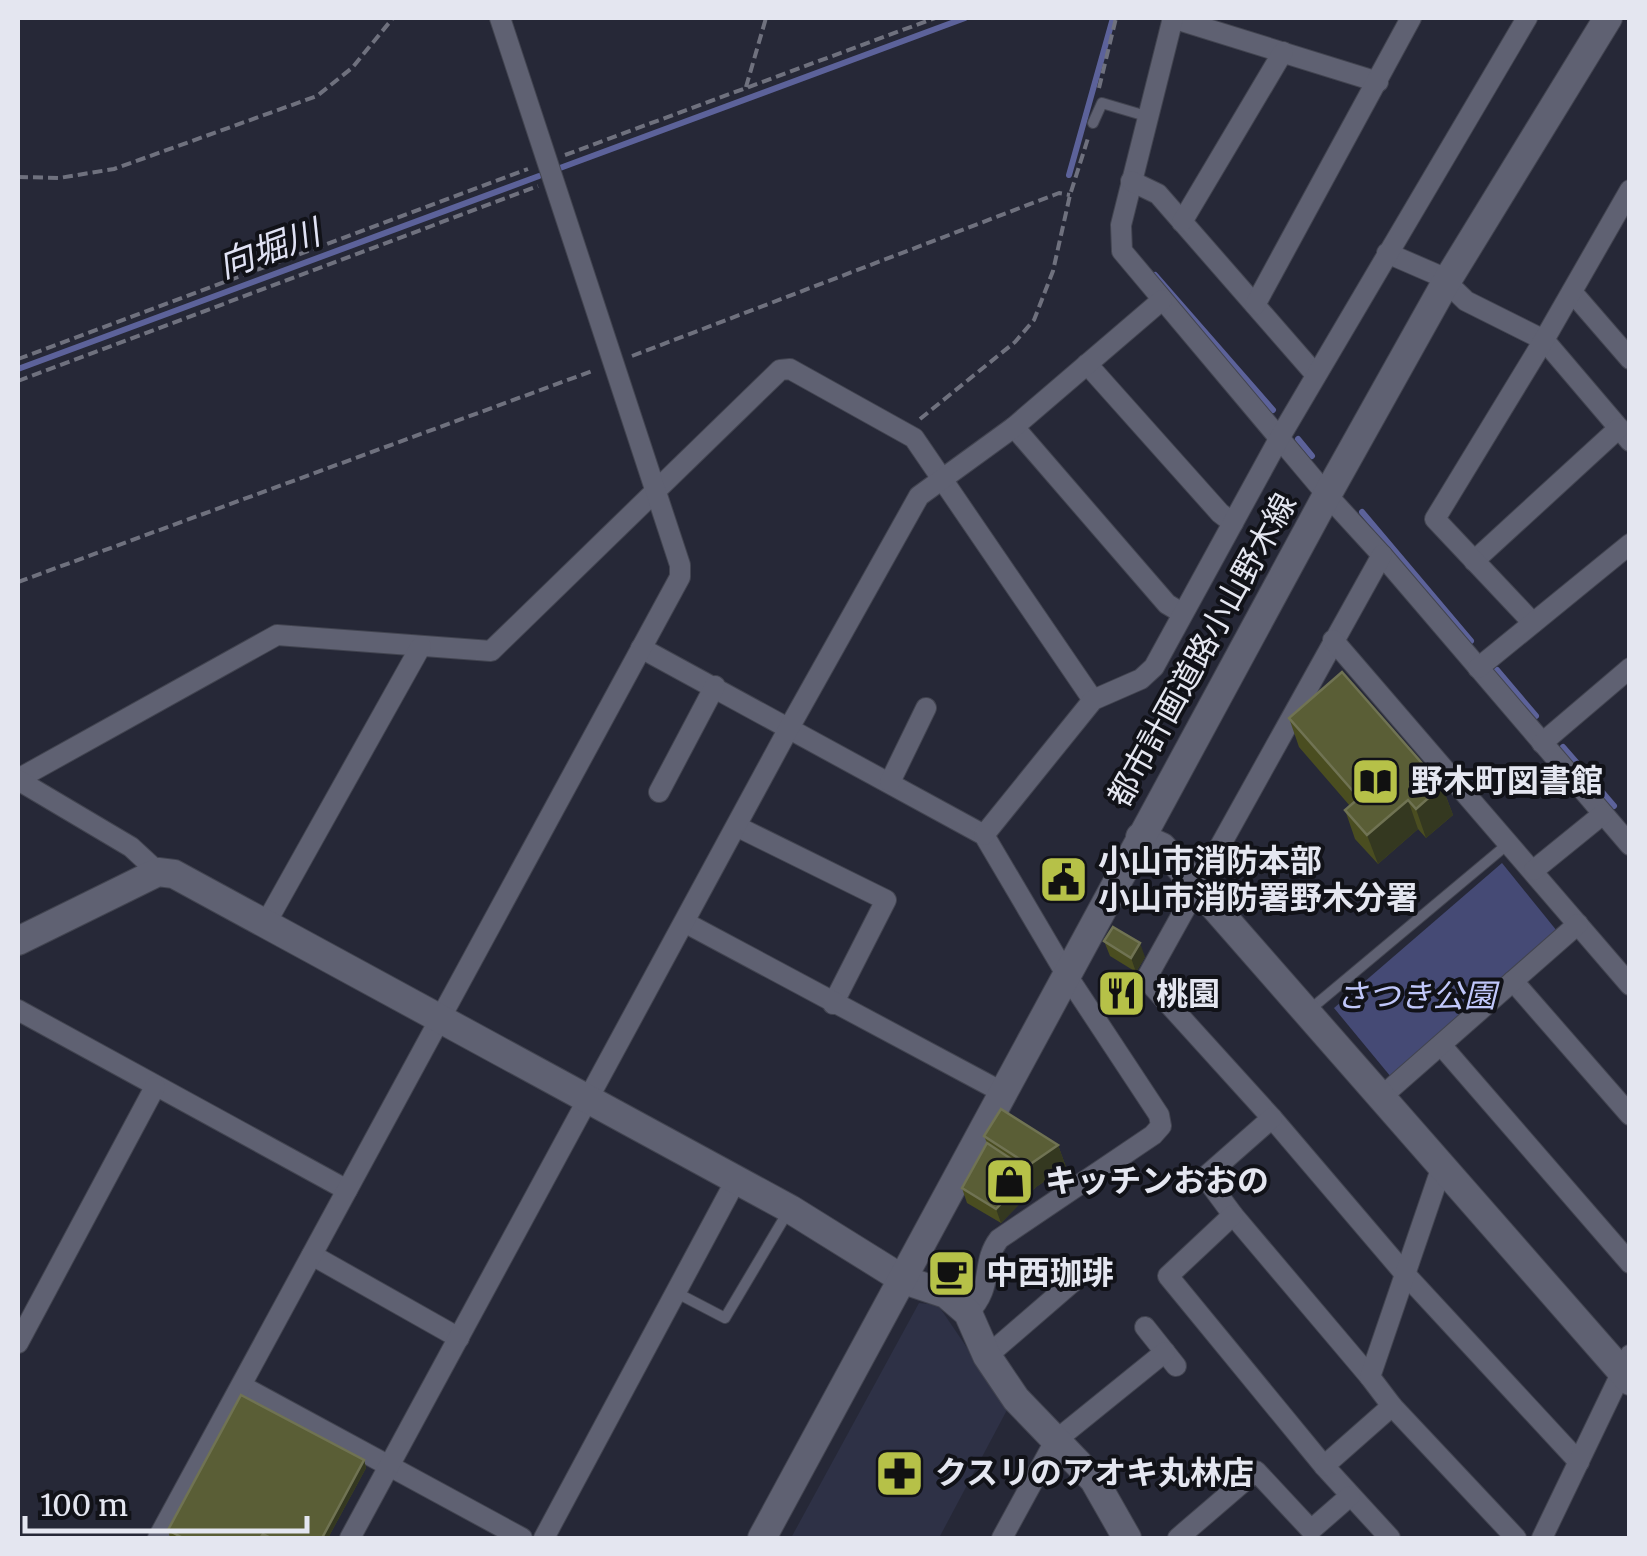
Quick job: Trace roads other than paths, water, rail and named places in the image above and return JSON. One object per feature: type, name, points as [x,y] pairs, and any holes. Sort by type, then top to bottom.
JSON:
[{"type":"street","points":[[158,1538],[680,577],[680,566],[500,18]]},
{"type":"street","points":[[1378,82],[1172,18],[1130,182],[1121,225],[1122,250],[1327,495],[1542,743],[1620,826],[1534,870]]},
{"type":"street","points":[[1255,305],[1411,18]]},
{"type":"street","points":[[984,834],[1092,700],[1141,679],[1154,667],[1280,436],[1527,18]]},
{"type":"street","name":"都市計画道路小山野木線","points":[[762,1538],[1327,495],[1445,284],[1608,18]]},
{"type":"street","points":[[1182,222],[1282,52]]},
{"type":"street","points":[[1130,182],[1158,194],[1316,376]]},
{"type":"street","points":[[1533,624],[1435,518],[1630,190]]},
{"type":"street","points":[[1388,253],[1440,276],[1466,300],[1544,340],[1624,434],[1474,561]]},
{"type":"street","points":[[1572,292],[1630,359]]},
{"type":"street","points":[[350,1538],[919,496],[1014,427],[1162,300]]},
{"type":"street","points":[[1087,364],[1233,523]]},
{"type":"street","points":[[18,780],[277,635],[492,652],[780,370],[790,369],[914,438],[1092,700]]},
{"type":"street","points":[[1014,427],[1167,604],[1182,614]]},
{"type":"street","points":[[1478,668],[1630,544]]},
{"type":"street","points":[[1382,555],[1146,979],[1405,1274],[1579,1462]]},
{"type":"street","points":[[1333,640],[1630,984]]},
{"type":"street","points":[[266,924],[421,646]]},
{"type":"street","points":[[642,648],[984,834],[1066,974],[1159,1115],[1160,1126],[1153,1135],[1000,1239],[991,1250],[982,1299],[968,1313]]},
{"type":"street","points":[[1542,743],[1630,668]]},
{"type":"street","points":[[660,792],[715,686]]},
{"type":"street","points":[[890,782],[926,708]]},
{"type":"street","points":[[18,780],[131,847],[158,872]]},
{"type":"street","points":[[738,827],[886,900],[833,1004]]},
{"type":"street","points":[[1140,838],[1162,847],[1441,1169],[1627,1369],[1542,1538]]},
{"type":"street","points":[[18,941],[158,872],[174,874],[790,1209],[904,1280],[946,1294],[968,1313],[987,1356],[1016,1399],[1094,1480],[1127,1538]]},
{"type":"street","points":[[686,924],[1002,1092]]},
{"type":"street","points":[[1380,1098],[1578,924]]},
{"type":"street","points":[[1513,981],[1630,1115]]},
{"type":"street","points":[[18,1010],[347,1190]]},
{"type":"street","points":[[1441,1045],[1630,1264]]},
{"type":"street","points":[[18,1343],[155,1088]]},
{"type":"street","points":[[1272,1118],[1205,1177],[1392,1406],[1516,1538]]},
{"type":"street","points":[[1370,1377],[1441,1169]]},
{"type":"street","points":[[544,1538],[736,1180]]},
{"type":"street","points":[[1233,1215],[1168,1276],[1324,1466],[1390,1538]]},
{"type":"street","points":[[312,1256],[460,1338]]},
{"type":"street","points":[[987,1356],[1082,1274]]},
{"type":"street","points":[[1002,1538],[1055,1441],[1170,1359],[1145,1327]]},
{"type":"street","points":[[242,1386],[522,1538]]},
{"type":"street","points":[[1324,1466],[1392,1406]]},
{"type":"street","points":[[1188,1535],[1256,1470],[1315,1534],[1350,1496]]},
{"type":"lane","points":[[1093,123],[1102,103],[1146,116]]},
{"type":"lane","points":[[1307,1013],[1509,843]]},
{"type":"lane","points":[[677,1293],[724,1318],[790,1209]]},
{"type":"waterway","name":"向堀川","points":[[560,168],[965,18]]},
{"type":"waterway","points":[[1069,175],[1113,18]]},
{"type":"waterway","name":"向堀川","points":[[18,369],[539,176]]},
{"type":"waterway","points":[[1155,275],[1273,410]]},
{"type":"waterway","points":[[1298,439],[1312,456]]},
{"type":"waterway","points":[[1362,512],[1471,641]]},
{"type":"waterway","points":[[1497,670],[1536,716]]},
{"type":"waterway","points":[[1563,747],[1584,771]]},
{"type":"waterway","points":[[1596,785],[1614,806]]},
{"type":"place","name":"野木町図書館","points":[[1376,781]]},
{"type":"place","name":"小山市消防本部 小山市消防署野木分署","points":[[1063,879]]},
{"type":"place","name":"桃園","points":[[1121,994]]},
{"type":"place","name":"キッチンおおの","points":[[1010,1181]]},
{"type":"place","name":"中西珈琲","points":[[951,1273]]},
{"type":"place","name":"クスリのアオキ丸林店","points":[[900,1473]]},
{"type":"park label","name":"さつき公園","points":[[1416,996]]}]
